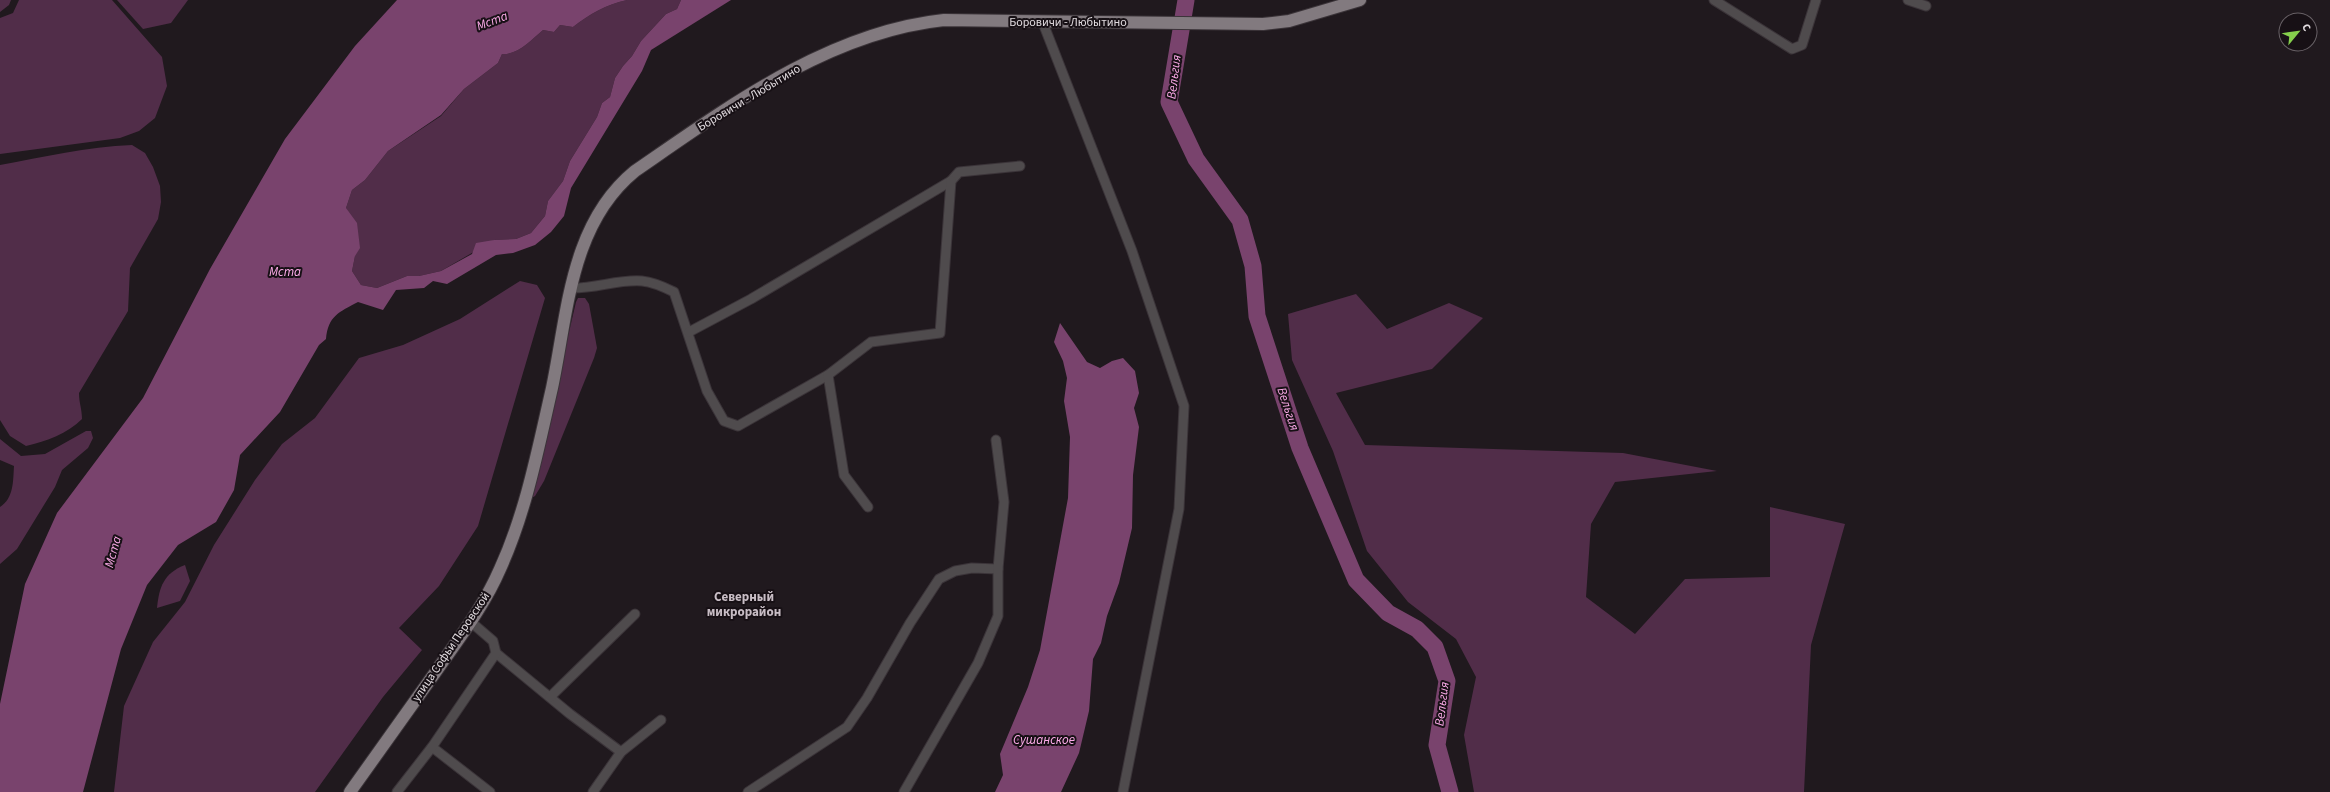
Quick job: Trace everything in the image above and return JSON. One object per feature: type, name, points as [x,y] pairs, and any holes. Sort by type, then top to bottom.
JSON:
[{"type":"main road","name":"Боровичи - Любытино","points":[[567,301],[579,255],[592,226],[621,182],[646,163],[759,89],[833,52],[873,35],[913,24],[944,20],[1043,23],[1162,22],[1246,24],[1289,21],[1360,0]]},
{"type":"main road","name":"улица Софьи Перовской","points":[[350,792],[486,600],[500,569],[526,497],[552,387],[567,301]]},
{"type":"street","points":[[1714,0],[1792,49],[1802,45],[1816,0]]},
{"type":"street","points":[[1908,0],[1926,6]]},
{"type":"street","points":[[1043,23],[1132,251],[1184,406],[1179,509],[1123,792]]},
{"type":"street","points":[[689,332],[751,299],[951,181],[959,172],[1020,166]]},
{"type":"street","points":[[570,288],[588,288],[622,282],[642,281],[658,284],[674,292],[689,332],[707,391],[724,421],[738,426],[828,375],[871,342],[940,334],[951,181]]},
{"type":"street","points":[[828,375],[844,475],[868,507]]},
{"type":"street","points":[[904,792],[981,656],[998,616],[998,569],[1004,502],[996,440]]},
{"type":"street","points":[[748,792],[846,727],[867,698],[910,623],[939,579],[955,571],[972,568],[998,569]]},
{"type":"street","points":[[550,697],[635,614]]},
{"type":"street","points":[[471,622],[493,642],[496,653],[621,752]]},
{"type":"street","points":[[397,792],[432,746],[496,653]]},
{"type":"street","points":[[593,792],[621,752],[661,720]]},
{"type":"street","points":[[432,746],[490,792]]},
{"type":"shaded area","points":[[0,0],[11,0],[9,5],[0,12]]},
{"type":"shaded area","points":[[19,0],[112,0],[162,57],[167,86],[155,118],[139,131],[120,138],[0,154],[0,18],[13,13]]},
{"type":"shaded area","points":[[117,0],[188,0],[171,23],[143,29]]},
{"type":"shaded area","points":[[627,0],[681,0],[677,9],[666,14],[641,41],[632,56],[615,78],[610,97],[602,103],[597,117],[570,161],[563,181],[548,201],[545,216],[531,233],[516,239],[494,240],[441,271],[419,276],[407,276],[377,288],[361,285],[352,271],[355,256],[346,208],[352,190],[365,180],[388,151],[441,116],[464,89],[498,63],[502,54],[508,54],[519,49],[543,30],[554,32],[560,25],[573,27],[598,10]]},
{"type":"shaded area","points":[[132,145],[145,153],[153,167],[160,186],[161,202],[158,219],[130,268],[128,311],[79,393],[82,419],[63,433],[42,442],[26,446],[10,436],[0,420],[0,165],[82,150]]},
{"type":"shaded area","points":[[520,281],[537,285],[545,298],[478,526],[439,586],[399,628],[422,650],[383,697],[315,792],[114,792],[124,706],[153,642],[185,602],[214,545],[255,480],[282,444],[315,418],[359,358],[403,345],[460,319]]},
{"type":"shaded area","points":[[1356,294],[1387,329],[1449,303],[1483,318],[1432,369],[1336,393],[1365,445],[1623,453],[1717,471],[1615,482],[1591,524],[1586,597],[1635,634],[1685,579],[1770,577],[1770,507],[1845,524],[1811,645],[1804,792],[1474,792],[1464,735],[1476,677],[1456,639],[1408,602],[1367,551],[1333,451],[1292,360],[1288,314]]},
{"type":"shaded area","points":[[578,298],[585,298],[589,304],[597,348],[544,481],[535,496],[530,499],[576,302]]},
{"type":"shaded area","points":[[86,431],[91,431],[93,438],[88,448],[62,470],[55,487],[17,549],[0,564],[0,507],[8,499],[12,489],[14,466],[0,460],[0,439],[21,456],[45,454]]},
{"type":"shaded area","points":[[185,565],[190,581],[180,601],[157,608],[161,587],[167,577],[178,568]]},
{"type":"water","name":"Мста","points":[[397,0],[627,0],[598,10],[573,27],[560,25],[554,32],[543,30],[519,49],[508,54],[502,54],[498,63],[464,89],[441,115],[388,151],[365,180],[352,190],[346,208],[357,223],[360,248],[355,256],[352,271],[361,285],[377,288],[407,276],[419,276],[441,271],[472,254],[476,243],[516,239],[531,233],[545,216],[548,201],[563,181],[570,161],[597,117],[602,103],[610,97],[615,78],[632,56],[641,41],[666,14],[677,9],[681,0],[731,0],[651,50],[642,71],[571,188],[564,216],[551,232],[535,245],[513,253],[496,255],[447,284],[433,281],[424,288],[396,290],[383,310],[358,302],[340,312],[332,320],[327,331],[326,339],[319,345],[280,412],[240,455],[234,490],[216,522],[178,545],[147,585],[121,649],[83,792],[0,792],[0,704],[25,584],[57,513],[143,398],[210,269],[285,139],[355,46]]},
{"type":"water","name":"Сушанское","points":[[1060,323],[1087,362],[1100,368],[1112,361],[1123,358],[1135,371],[1139,393],[1134,408],[1139,427],[1133,475],[1132,528],[1119,583],[1107,616],[1101,643],[1093,659],[1089,711],[1079,753],[1061,792],[995,792],[1003,775],[1000,754],[1028,687],[1040,650],[1068,498],[1070,437],[1064,401],[1067,378],[1063,361],[1054,342]]},
{"type":"waterway","name":"Вельгия","points":[[1186,0],[1169,102],[1196,159],[1240,220],[1253,266],[1257,316],[1300,448],[1356,580],[1388,613],[1417,629],[1435,647],[1447,681],[1437,745],[1450,792]]},
{"type":"district","name":"Северный микрорайон","points":[[744,604]]}]
